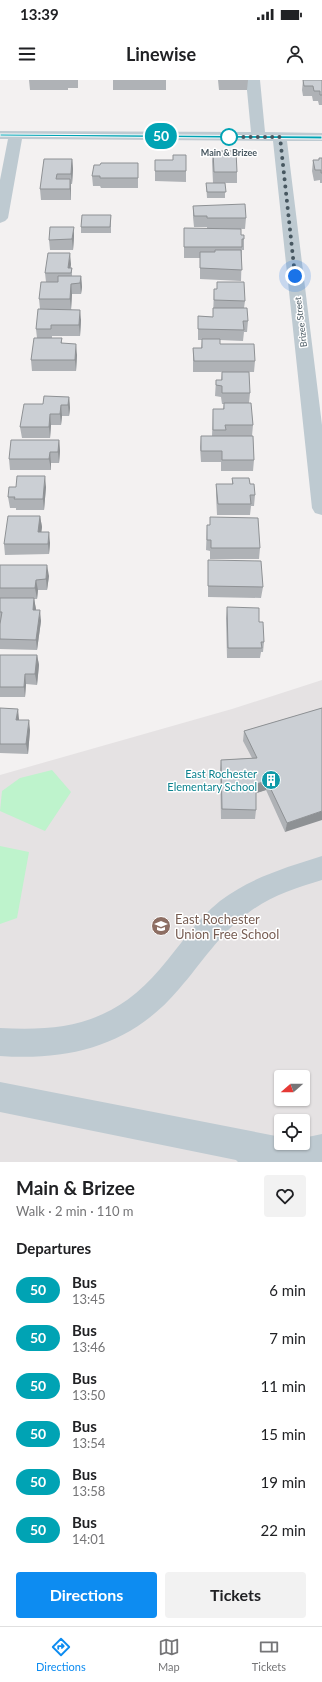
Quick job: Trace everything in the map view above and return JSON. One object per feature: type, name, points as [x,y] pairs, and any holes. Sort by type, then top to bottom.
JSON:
[{"type":"street","points":[[254,80],[258,137]]},
{"type":"street","points":[[0,135],[322,137]]},
{"type":"street","points":[[0,218],[16,135]]},
{"type":"street","name":"Brizee Street","points":[[280,137],[322,508]]},
{"type":"street","points":[[0,1042],[23,1045],[61,1042],[91,1035],[122,1021],[143,1007],[168,981],[206,934],[228,912],[250,894],[274,884],[322,868]]},
{"type":"street","points":[[0,1097],[251,1154],[315,1152],[322,1149]]},
{"type":"shaded area","name":"East Rochester Union Free School","points":[[322,680],[322,1162],[0,1162],[0,775],[232,709]]},
{"type":"green space","points":[[52,770],[71,792],[45,831],[0,811],[2,791],[20,778]]},
{"type":"green space","points":[[0,846],[29,852],[17,918],[0,924]]},
{"type":"building","points":[[303,80],[322,80],[322,95],[320,95],[320,91],[314,91],[313,86],[304,86]]},
{"type":"building","points":[[213,151],[236,151],[237,172],[214,172]]},
{"type":"building","points":[[173,155],[186,155],[186,171],[155,171],[155,160],[173,160]]},
{"type":"building","points":[[319,158],[322,158],[322,173],[321,170],[315,170],[313,160],[319,160]]},
{"type":"building","points":[[44,159],[72,159],[71,174],[57,174],[56,179],[70,179],[70,189],[40,189]]},
{"type":"building","points":[[101,163],[138,163],[138,178],[100,178],[100,176],[92,176],[94,165],[100,165]]},
{"type":"building","points":[[206,183],[225,183],[226,192],[207,192]]},
{"type":"building","points":[[245,204],[246,218],[207,218],[207,216],[194,216],[193,206]]},
{"type":"building","points":[[82,215],[111,215],[110,227],[81,227]]},
{"type":"building","points":[[50,227],[74,227],[72,239],[49,240]]},
{"type":"building","points":[[184,228],[241,229],[241,235],[244,235],[244,239],[242,239],[242,247],[184,247]]},
{"type":"building","points":[[215,250],[241,250],[242,270],[200,268],[200,252],[215,252]]},
{"type":"building","points":[[48,253],[70,253],[68,268],[72,268],[71,273],[45,273]]},
{"type":"building","points":[[58,276],[81,276],[80,283],[71,284],[70,299],[39,299],[41,282],[58,282]]},
{"type":"building","points":[[217,282],[244,282],[245,301],[214,300],[214,289],[217,289]]},
{"type":"building","points":[[213,308],[247,308],[248,321],[243,321],[244,330],[198,329],[198,316],[213,317]]},
{"type":"building","points":[[38,309],[80,310],[79,325],[51,325],[51,329],[36,329]]},
{"type":"building","points":[[34,338],[62,338],[61,343],[76,344],[75,360],[31,360]]},
{"type":"building","points":[[202,339],[220,339],[220,344],[254,344],[255,361],[194,361],[193,348],[202,348]]},
{"type":"building","points":[[222,372],[249,372],[250,393],[222,393],[222,386],[216,385],[216,380],[222,380]]},
{"type":"building","points":[[44,396],[69,397],[68,405],[61,405],[60,414],[50,414],[49,427],[20,427],[24,404],[43,404]]},
{"type":"building","points":[[224,403],[251,403],[253,425],[225,425],[226,430],[213,430],[213,409],[224,409]]},
{"type":"building","points":[[201,436],[253,436],[254,460],[222,460],[222,451],[201,451]]},
{"type":"building","points":[[11,440],[59,440],[58,452],[50,452],[49,459],[9,459]]},
{"type":"building","points":[[17,476],[45,476],[43,499],[14,499],[15,497],[8,497],[9,487],[16,487]]},
{"type":"building","points":[[232,478],[249,478],[250,484],[254,484],[255,495],[250,495],[251,504],[218,504],[216,484],[233,484]]},
{"type":"building","points":[[8,516],[40,516],[38,532],[49,532],[48,544],[4,544]]},
{"type":"building","points":[[210,517],[258,518],[260,548],[211,548],[211,540],[207,540],[207,525],[210,525]]},
{"type":"building","points":[[208,560],[261,561],[263,587],[208,586]]},
{"type":"building","points":[[0,565],[47,565],[46,579],[36,580],[35,588],[0,588]]},
{"type":"building","points":[[0,598],[34,598],[33,610],[40,610],[36,640],[0,639],[2,612],[0,612]]},
{"type":"building","points":[[227,607],[259,608],[259,622],[263,622],[264,642],[261,642],[262,648],[228,648]]},
{"type":"building","points":[[0,655],[37,655],[35,674],[25,674],[24,687],[0,687]]},
{"type":"building","points":[[0,708],[18,709],[16,720],[29,720],[26,744],[0,744]]},
{"type":"building","name":"East Rochester Elementary School","points":[[322,708],[322,811],[287,823],[267,781],[256,784],[256,810],[222,809],[221,760],[257,758],[244,731]]},
{"type":"bus line","name":"50","points":[[0,135],[322,137]]},
{"type":"place","name":"Main & Brizee","points":[[229,137]]},
{"type":"place","name":"East Rochester Elementary School","points":[[271,780]]},
{"type":"place","name":"East Rochester Union Free School","points":[[161,926]]},
{"type":"route","points":[[229,137],[280,137],[295,276]]}]
